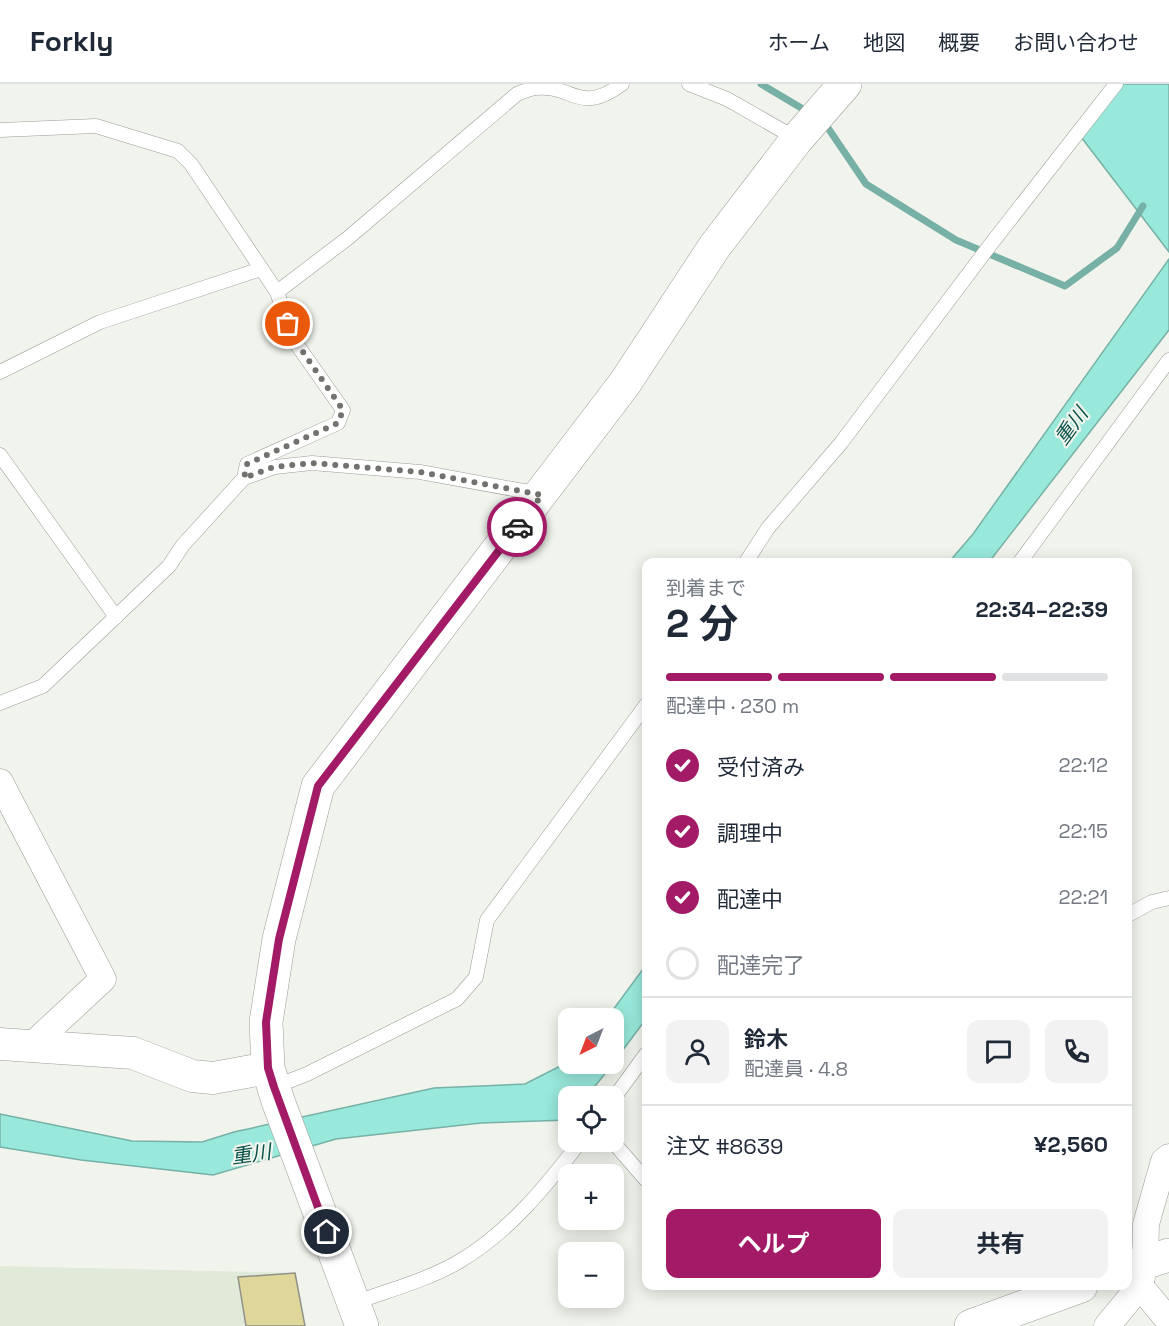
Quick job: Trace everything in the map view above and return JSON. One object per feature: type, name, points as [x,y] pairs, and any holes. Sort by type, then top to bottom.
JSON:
[{"type":"main road","points":[[356,1309],[273,1086],[266,1022],[279,939],[318,786],[626,383],[715,246],[797,139],[845,84]]},
{"type":"main road","points":[[971,1326],[1071,1290]]},
{"type":"street","points":[[0,782],[103,979],[31,1046]]},
{"type":"street","points":[[0,1044],[133,1053],[192,1076],[273,1086]]},
{"type":"street","points":[[1169,1157],[1164,1161],[1146,1224],[1146,1268],[1169,1321]]},
{"type":"street","points":[[1132,1289],[1146,1268]]},
{"type":"street","points":[[1107,1326],[1131,1290]]},
{"type":"lane","points":[[278,292],[348,238],[517,94],[536,87],[554,88],[584,99],[598,98],[622,84]]},
{"type":"lane","points":[[690,84],[727,99],[797,139]]},
{"type":"lane","points":[[749,558],[768,528],[842,443],[991,244],[1116,84]]},
{"type":"lane","points":[[0,130],[96,126],[178,151],[191,164],[278,292],[294,339],[343,410],[338,423],[247,464],[244,478]]},
{"type":"lane","points":[[0,372],[99,322],[261,269]]},
{"type":"lane","points":[[1023,558],[1169,360]]},
{"type":"lane","points":[[0,454],[116,617]]},
{"type":"lane","points":[[0,703],[43,686],[169,566],[183,545],[244,478],[274,467],[312,463],[420,472],[542,495]]},
{"type":"lane","points":[[273,1086],[307,1074],[457,999],[476,977],[487,920],[642,710]]},
{"type":"lane","points":[[1132,913],[1152,902],[1169,898]]},
{"type":"lane","points":[[623,1086],[642,1060]]},
{"type":"lane","points":[[356,1309],[461,1260],[512,1221],[542,1191],[572,1152]]},
{"type":"lane","points":[[622,1152],[642,1175]]},
{"type":"shaded area","points":[[0,1266],[295,1273],[305,1326],[0,1326]]},
{"type":"water","points":[[1119,84],[1169,84],[1169,252],[1078,133]]},
{"type":"water","name":"重川","points":[[1169,259],[1169,330],[992,558],[952,558],[973,534]]},
{"type":"water","points":[[642,970],[642,1024],[624,1049],[624,1008],[614,1008]]},
{"type":"water","name":"重川","points":[[558,1067],[558,1074],[605,1074],[595,1086],[558,1086],[558,1120],[481,1123],[336,1139],[213,1175],[81,1160],[0,1147],[0,1114],[132,1141],[202,1142],[234,1132],[434,1088],[525,1084]]},
{"type":"building","points":[[295,1273],[305,1326],[246,1326],[238,1277]]},
{"type":"waterway","points":[[761,84],[808,112]]},
{"type":"waterway","points":[[821,122],[828,128],[866,184],[956,240],[1065,286],[1117,248],[1143,206]]},
{"type":"way so far","points":[[288,324],[294,339],[343,410],[342,417],[338,423],[247,464],[244,478],[274,467],[312,463],[420,472],[542,495],[517,527]]},
{"type":"route","points":[[327,1232],[268,1068],[266,1022],[279,939],[318,786],[517,527]]}]
